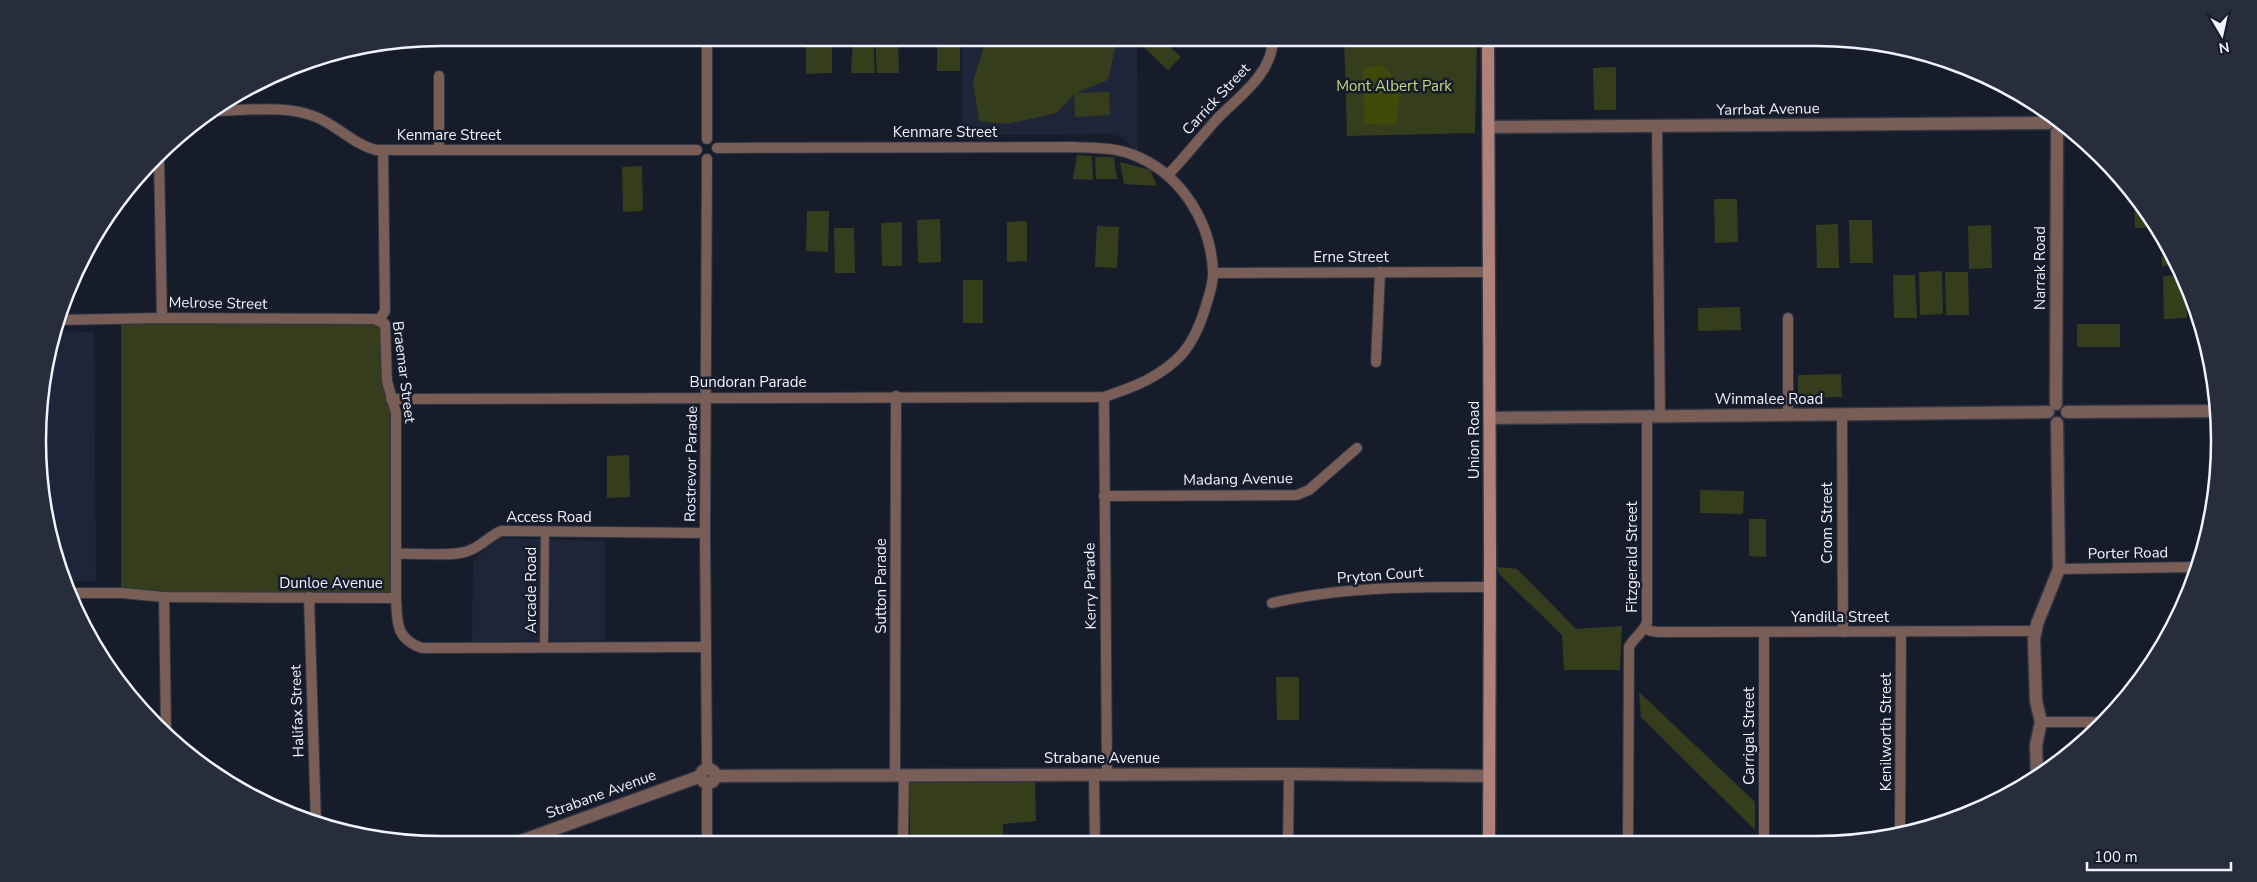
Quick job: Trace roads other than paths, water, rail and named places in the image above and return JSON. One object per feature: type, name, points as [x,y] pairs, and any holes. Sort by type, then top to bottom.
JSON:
[{"type":"main road","name":"Union Road","points":[[1488,46],[1490,418],[1489,836]]},
{"type":"street","points":[[707,46],[707,139]]},
{"type":"street","name":"Carrick Street","points":[[1168,175],[1218,119],[1253,84],[1265,68],[1273,50],[1273,46]]},
{"type":"street","points":[[439,76],[439,149]]},
{"type":"street","name":"Kenmare Street","points":[[225,111],[304,112],[336,127],[363,146],[383,150],[697,150]]},
{"type":"street","name":"Yarrbat Avenue","points":[[1488,127],[2050,124]]},
{"type":"street","points":[[1657,126],[1660,416]]},
{"type":"street","name":"Narrak Road","points":[[2052,408],[2056,128]]},
{"type":"street","points":[[707,139],[714,142],[717,148],[715,155],[707,159],[700,156],[697,150],[700,142],[707,139]]},
{"type":"street","name":"Kenmare Street","points":[[717,148],[1071,147],[1111,150],[1131,154],[1168,175]]},
{"type":"street","name":"Braemar Street","points":[[383,150],[385,311],[379,320],[385,324],[387,332],[387,381],[396,413],[398,554],[396,598]]},
{"type":"street","name":"Rostrevor Parade","points":[[707,159],[705,533],[707,836]]},
{"type":"street","points":[[159,165],[162,318]]},
{"type":"street","points":[[1104,397],[1157,376],[1183,352],[1196,333],[1202,319],[1214,273],[1207,237],[1195,207],[1168,175]]},
{"type":"street","points":[[1376,362],[1380,272]]},
{"type":"street","name":"Erne Street","points":[[1214,273],[1488,272]]},
{"type":"street","name":"Melrose Street","points":[[65,320],[162,318],[379,320]]},
{"type":"street","points":[[1788,318],[1788,415]]},
{"type":"street","name":"Bundoran Parade","points":[[391,399],[896,396],[1104,397]]},
{"type":"street","name":"Sutton Parade","points":[[896,396],[899,776],[903,836]]},
{"type":"street","name":"Kerry Parade","points":[[1095,836],[1100,775],[1104,397]]},
{"type":"street","points":[[2057,423],[2050,419],[2052,408],[2063,405],[2067,412]]},
{"type":"street","name":"Winmalee Road","points":[[1490,418],[1788,415],[2052,408]]},
{"type":"street","points":[[2067,412],[2210,411]]},
{"type":"street","points":[[2057,423],[2064,420],[2067,412]]},
{"type":"street","name":"Crom Street","points":[[1842,414],[1843,632]]},
{"type":"street","name":"Fitzgerald Street","points":[[1628,836],[1629,647],[1645,628],[1647,622],[1647,416]]},
{"type":"street","points":[[2037,768],[2036,745],[2041,722],[2036,700],[2035,631],[2059,568],[2057,423]]},
{"type":"street","name":"Madang Avenue","points":[[1104,496],[1297,495],[1309,490],[1357,448]]},
{"type":"street","name":"Access Road","points":[[398,554],[462,553],[478,546],[492,534],[501,531],[705,533]]},
{"type":"street","name":"Arcade Road","points":[[544,648],[545,532]]},
{"type":"street","name":"Porter Road","points":[[2059,568],[2190,567]]},
{"type":"street","name":"Pryton Court","points":[[1272,603],[1298,597],[1406,586],[1490,587]]},
{"type":"street","name":"Dunloe Avenue","points":[[76,593],[121,593],[164,597],[396,598],[397,625],[408,643],[422,648],[706,647]]},
{"type":"street","points":[[164,597],[166,724]]},
{"type":"street","name":"Halifax Street","points":[[309,597],[316,815]]},
{"type":"street","name":"Yandilla Street","points":[[1645,628],[1651,632],[1902,633],[2035,631]]},
{"type":"street","name":"Carrigal Street","points":[[1764,632],[1764,836]]},
{"type":"street","name":"Kenilworth Street","points":[[1900,826],[1902,633]]},
{"type":"street","points":[[2041,722],[2093,722]]},
{"type":"street","points":[[1288,774],[1288,836]]},
{"type":"street","name":"Strabane Avenue","points":[[550,836],[707,776],[1288,774],[1489,776]]},
{"type":"park label","name":"Mont Albert Park","points":[[1394,86]]}]
